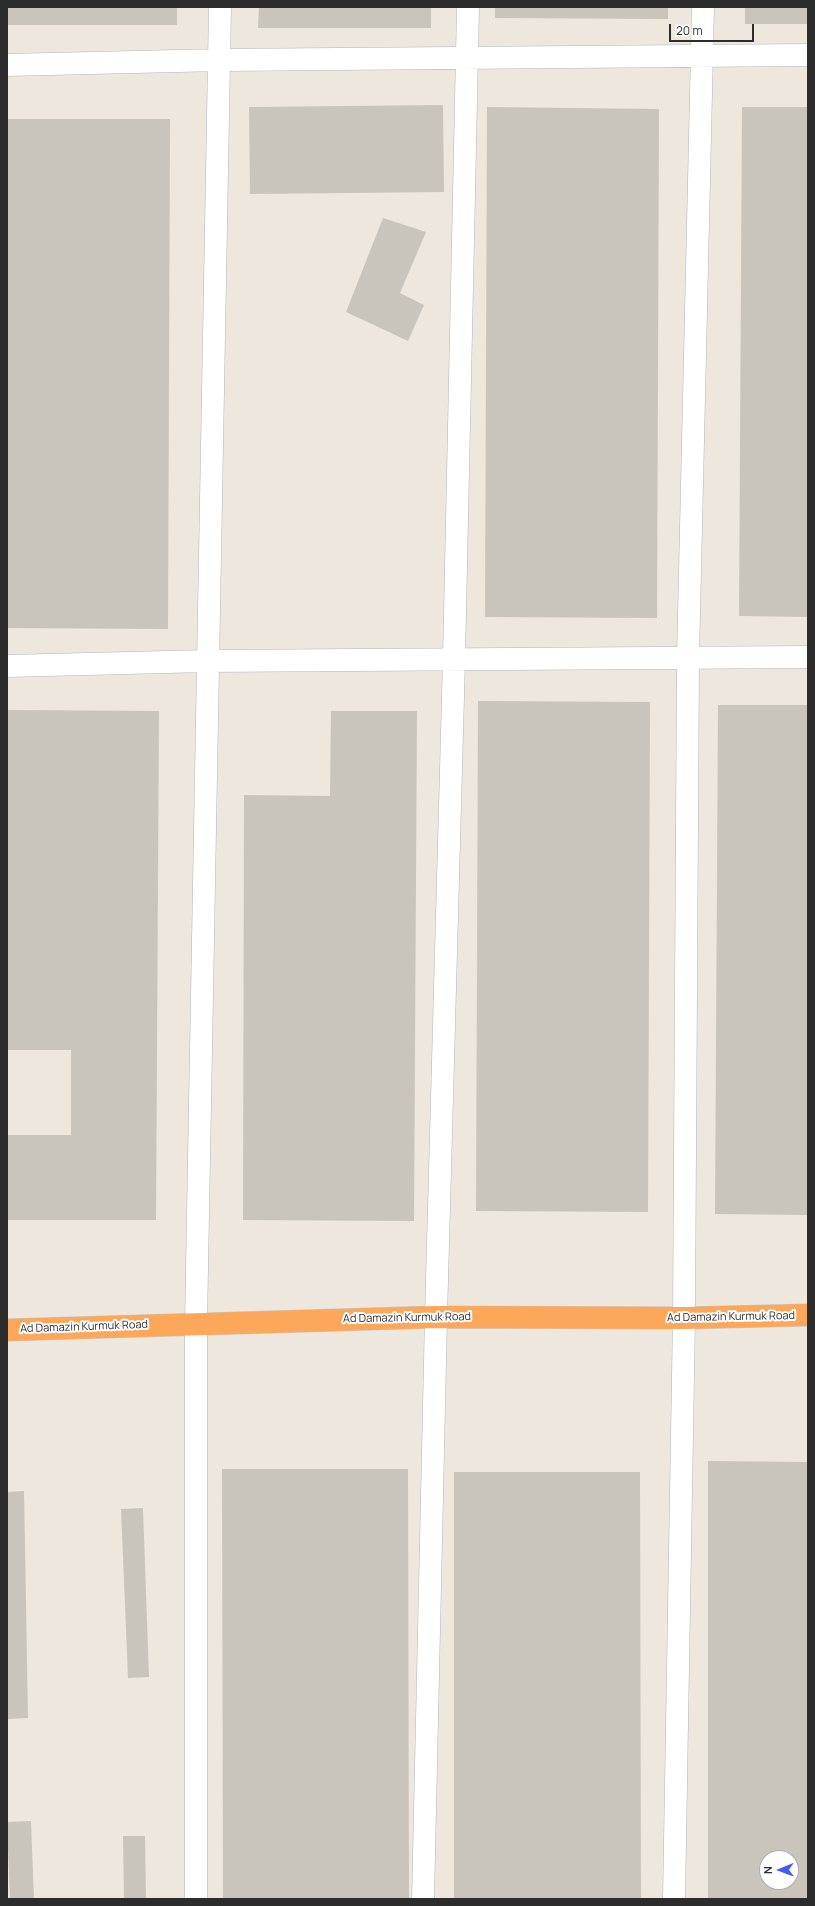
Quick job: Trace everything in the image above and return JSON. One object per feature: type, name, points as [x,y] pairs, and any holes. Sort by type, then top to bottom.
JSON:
[{"type":"highway","name":"Ad Damazin Kurmuk Road","points":[[7,1330],[196,1323],[436,1317],[684,1318],[808,1315]]},
{"type":"street","points":[[196,1899],[196,1323],[220,7]]},
{"type":"street","points":[[423,1899],[436,1317],[454,660],[468,7]]},
{"type":"street","points":[[674,1899],[684,1318],[688,658],[703,7]]},
{"type":"street","points":[[7,65],[220,60],[808,55]]},
{"type":"street","points":[[7,666],[207,661],[808,657]]},
{"type":"building","points":[[7,7],[177,7],[177,25],[7,25]]},
{"type":"building","points":[[259,7],[431,7],[431,28],[258,28]]},
{"type":"building","points":[[495,7],[668,7],[668,19],[495,18]]},
{"type":"building","points":[[745,7],[808,7],[808,24],[745,24]]},
{"type":"building","points":[[443,105],[444,192],[250,194],[249,107]]},
{"type":"building","points":[[487,107],[659,109],[657,618],[485,617]]},
{"type":"building","points":[[742,107],[808,107],[808,617],[739,616]]},
{"type":"building","points":[[7,119],[170,119],[168,629],[7,628]]},
{"type":"building","points":[[383,218],[426,232],[400,293],[424,305],[408,341],[346,312]]},
{"type":"building","points":[[478,701],[650,702],[648,1212],[476,1211]]},
{"type":"building","points":[[718,705],[808,705],[808,1215],[715,1214]]},
{"type":"building","points":[[7,710],[159,711],[156,1220],[7,1220],[7,1135],[71,1135],[71,1050],[7,1050]]},
{"type":"building","points":[[331,711],[417,711],[414,1221],[243,1220],[244,795],[330,796]]},
{"type":"building","points":[[708,1461],[808,1462],[808,1899],[708,1899]]},
{"type":"building","points":[[222,1469],[408,1469],[409,1899],[223,1899]]},
{"type":"building","points":[[454,1472],[640,1472],[641,1899],[454,1899]]},
{"type":"building","points":[[24,1491],[28,1718],[8,1719],[7,1492]]},
{"type":"building","points":[[143,1508],[149,1677],[128,1678],[121,1509]]},
{"type":"building","points":[[31,1821],[34,1899],[10,1899],[7,1822]]},
{"type":"building","points":[[123,1836],[145,1836],[146,1899],[124,1899]]}]
